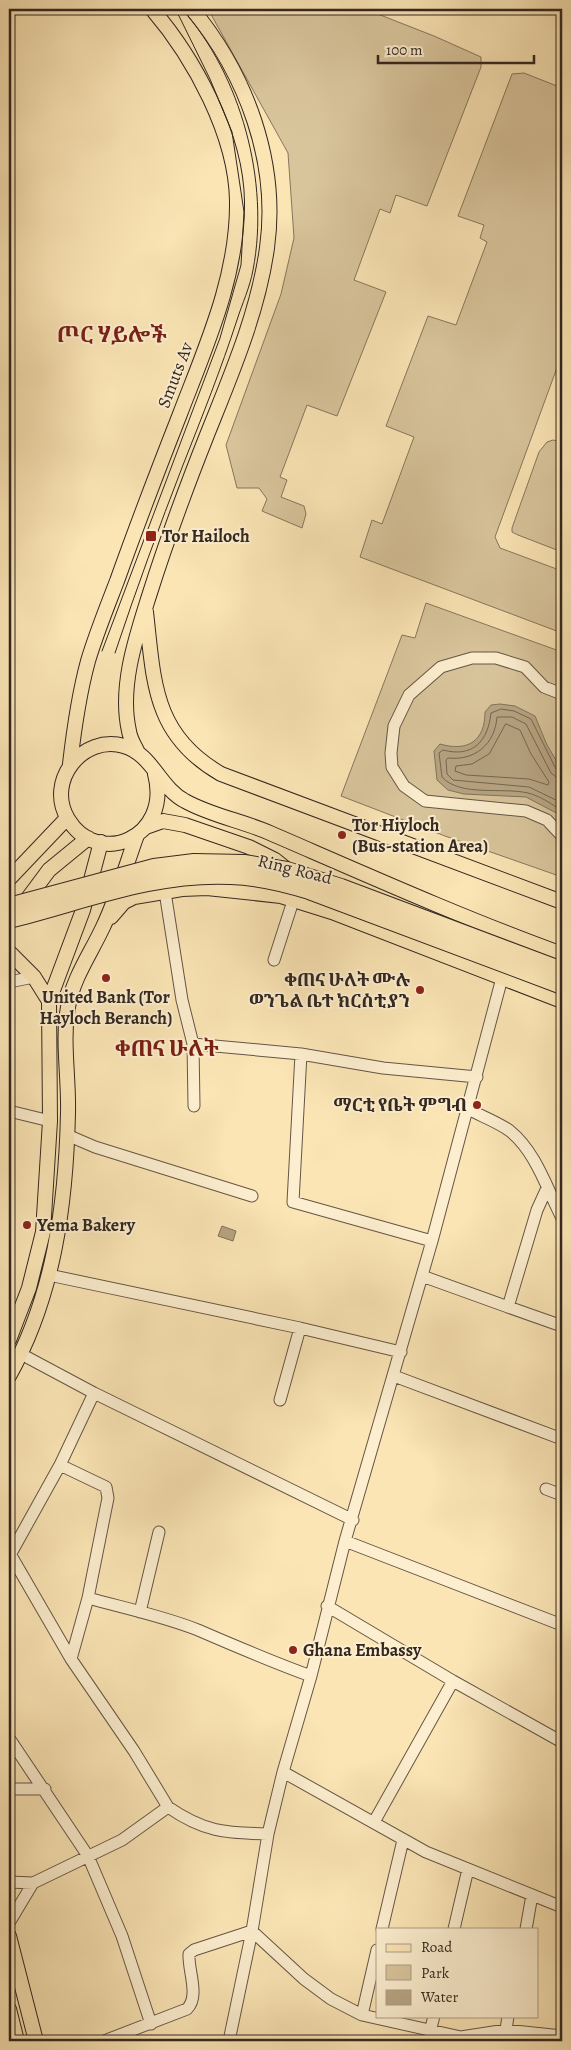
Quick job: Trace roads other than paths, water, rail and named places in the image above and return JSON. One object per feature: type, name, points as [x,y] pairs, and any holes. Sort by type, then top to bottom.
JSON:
[{"type":"highway","name":"Ring Road","points":[[9,906],[154,867],[194,862],[244,863],[287,870],[341,886],[562,970]]},
{"type":"highway","name":"Ring Road","points":[[9,920],[138,885],[178,878],[232,876],[286,884],[309,891],[562,986]]},
{"type":"main road","name":"Smuts Av","points":[[70,764],[75,724],[89,659],[141,514],[213,328],[236,240],[237,200],[232,166],[215,110],[198,72],[171,31],[152,9]]},
{"type":"main road","points":[[138,753],[129,732],[127,687],[134,643],[145,606],[196,463],[248,328],[262,277],[270,214],[260,135],[247,101],[218,44],[192,9]]},
{"type":"main road","points":[[145,606],[154,688],[161,708],[188,751],[204,764],[229,776],[562,902]]},
{"type":"main road","points":[[332,912],[304,882],[275,860],[249,847],[185,825],[163,821],[114,843],[94,840],[76,830],[67,818],[62,805],[61,791],[64,777],[70,764],[81,753],[95,746],[110,744],[125,746],[138,753],[148,762],[155,774],[171,792],[196,806],[268,832],[401,892],[560,953]]},
{"type":"main road","points":[[9,1376],[22,1354],[36,1320],[50,1275],[64,1192],[67,1135],[66,1026],[68,1007],[76,982],[103,927],[142,831],[154,816],[159,788],[155,774]]},
{"type":"main road","points":[[12,872],[67,818]]},
{"type":"main road","points":[[9,920],[49,870],[94,840]]},
{"type":"main road","points":[[9,1340],[38,1263],[43,1232],[50,1121],[50,1001],[83,910],[94,840]]},
{"type":"main road","points":[[103,927],[124,902],[134,897],[165,892],[207,888],[294,898],[562,1001]]},
{"type":"main road","points":[[9,952],[34,977],[50,1001]]},
{"type":"main road","points":[[47,1189],[64,1192]]},
{"type":"main road","points":[[9,1936],[36,2041]]},
{"type":"main road","points":[[9,2009],[17,2041]]},
{"type":"street","points":[[562,694],[544,687],[525,667],[496,658],[472,658],[441,667],[409,695],[394,726],[391,753],[392,767],[404,786],[425,802],[526,811],[547,820],[562,836]]},
{"type":"street","points":[[165,892],[182,1000],[192,1044],[194,1106]]},
{"type":"street","points":[[274,960],[294,898]]},
{"type":"street","points":[[9,982],[34,977]]},
{"type":"street","points":[[229,2041],[252,1931],[268,1834],[283,1772],[311,1676],[327,1606],[345,1541],[353,1520],[432,1241],[502,978]]},
{"type":"street","points":[[192,1044],[301,1054],[383,1068],[477,1077]]},
{"type":"street","points":[[301,1054],[293,1202],[432,1241]]},
{"type":"street","points":[[468,1109],[509,1131],[532,1157],[562,1218]]},
{"type":"street","points":[[9,1111],[50,1121]]},
{"type":"street","points":[[67,1135],[95,1147],[252,1196]]},
{"type":"street","points":[[508,1307],[537,1210],[547,1188]]},
{"type":"street","points":[[50,1275],[300,1328],[401,1352]]},
{"type":"street","points":[[422,1276],[562,1326]]},
{"type":"street","points":[[280,1400],[300,1328]]},
{"type":"street","points":[[22,1354],[94,1393],[353,1520]]},
{"type":"street","points":[[394,1376],[562,1439]]},
{"type":"street","points":[[94,1393],[60,1465],[10,1553],[71,1659],[134,1751],[168,1808],[190,1822],[212,1830],[268,1834]]},
{"type":"street","points":[[60,1465],[106,1487],[108,1498],[88,1598],[71,1659]]},
{"type":"street","points":[[546,1490],[562,1494]]},
{"type":"street","points":[[140,1612],[159,1532]]},
{"type":"street","points":[[345,1541],[562,1625]]},
{"type":"street","points":[[88,1598],[197,1630],[227,1645],[311,1676]]},
{"type":"street","points":[[327,1606],[453,1681],[562,1742]]},
{"type":"street","points":[[374,1822],[453,1681]]},
{"type":"street","points":[[9,1738],[45,1788],[88,1856],[122,1936],[152,2024]]},
{"type":"street","points":[[283,1772],[374,1822],[402,1840],[562,1907]]},
{"type":"street","points":[[9,1789],[45,1788]]},
{"type":"street","points":[[9,1882],[33,1883],[133,1834],[168,1808]]},
{"type":"street","points":[[382,1928],[402,1840]]},
{"type":"street","points":[[454,1928],[468,1869]]},
{"type":"street","points":[[9,1923],[33,1883]]},
{"type":"street","points":[[526,1928],[532,1895]]},
{"type":"street","points":[[252,1931],[304,1979],[331,1999],[362,2015],[430,2032],[461,2037],[483,2038],[506,2030],[562,2036]]},
{"type":"street","points":[[104,2041],[187,2010],[192,2004],[193,1997],[189,1954],[194,1950],[252,1931]]},
{"type":"street","points":[[362,2015],[376,1954]]},
{"type":"street","points":[[430,2032],[434,2018]]},
{"type":"street","points":[[506,2030],[508,2018]]},
{"type":"water","points":[[491,705],[515,706],[535,716],[547,745],[562,770],[562,816],[526,797],[464,794],[448,790],[437,780],[434,751],[440,744],[459,746],[473,742],[482,730],[485,712]]},
{"type":"water","points":[[222,1226],[236,1231],[233,1241],[218,1236]]},
{"type":"tram line","points":[[102,651],[220,338],[241,265],[244,212],[232,132],[210,79],[179,16],[172,9]]},
{"type":"tram line","points":[[115,653],[248,289],[253,270],[257,236],[254,166],[246,131],[235,97],[220,65],[203,36],[182,9]]},
{"type":"place","name":"Tor Hailoch","points":[[151,536]]},
{"type":"place","name":"Tor Hiyloch (Bus-station Area)","points":[[342,835]]},
{"type":"place","name":"United Bank (Tor Hayloch Beranch)","points":[[106,978]]},
{"type":"place","name":"ቀጠና ሁለት ሙሉ ወንጌል ቤተ ክርስቲያን","points":[[420,990]]},
{"type":"place","name":"ማርቲ የቤት ምግብ","points":[[477,1105]]},
{"type":"place","name":"Yema Bakery","points":[[27,1225]]},
{"type":"place","name":"Ghana Embassy","points":[[293,1650]]},
{"type":"district","name":"ጦር ሃይሎች","points":[[112,334]]},
{"type":"district","name":"ቀጠና ሁለት","points":[[167,1048]]}]
